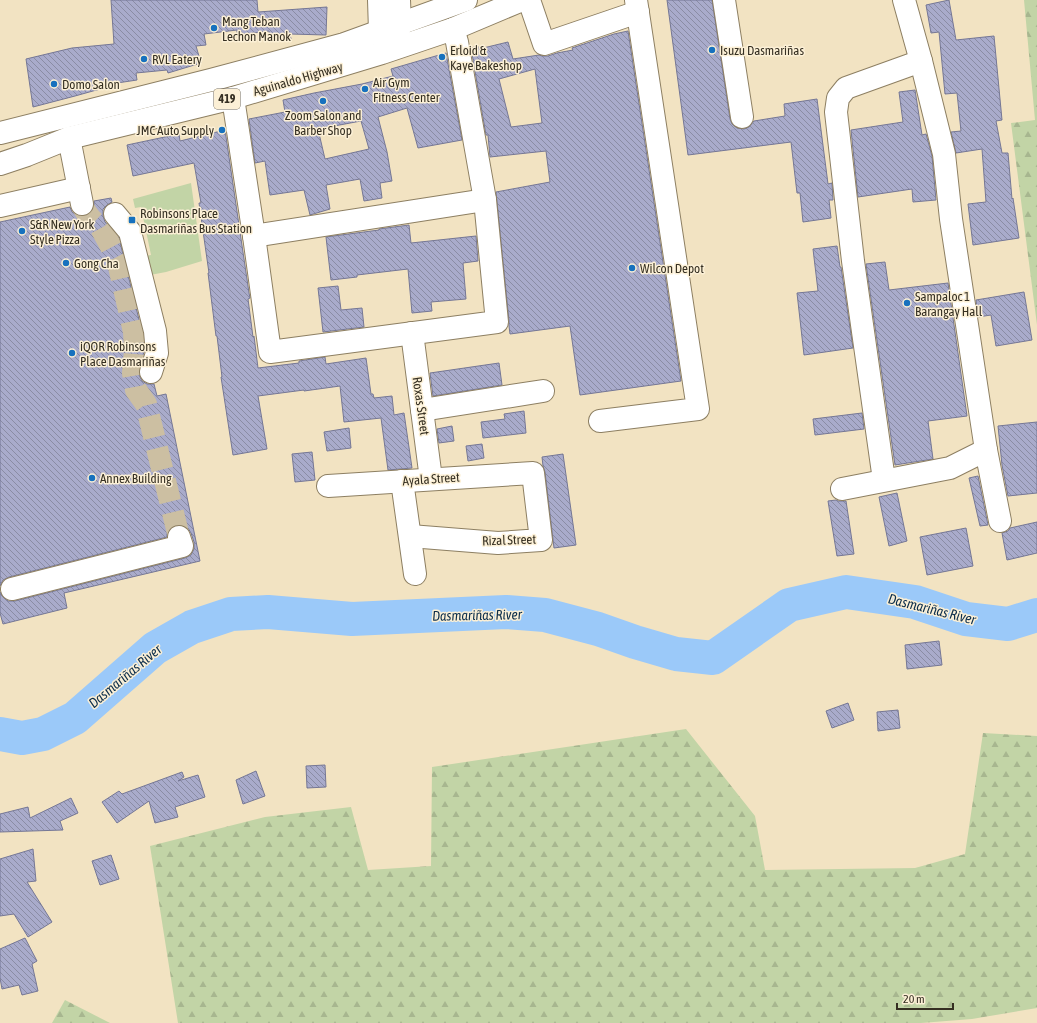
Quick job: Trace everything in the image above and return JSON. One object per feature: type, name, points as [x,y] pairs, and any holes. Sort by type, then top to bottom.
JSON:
[{"type":"street","points":[[379,0],[390,28],[394,50]]},
{"type":"street","points":[[390,28],[399,0]]},
{"type":"street","name":"Aguinaldo Highway","points":[[0,133],[211,80],[344,44],[466,0]]},
{"type":"street","name":"Aguinaldo Highway","points":[[0,164],[69,138],[233,98],[394,50],[453,29],[522,0]]},
{"type":"street","points":[[529,0],[544,44],[637,6],[698,408],[600,421]]},
{"type":"street","points":[[724,0],[742,116]]},
{"type":"street","points":[[904,0],[944,154],[951,219],[986,450],[1000,521]]},
{"type":"street","points":[[233,98],[270,352],[497,322],[485,200],[457,42],[453,29]]},
{"type":"street","points":[[884,480],[852,254],[836,112],[838,98],[846,88],[921,61]]},
{"type":"street","points":[[0,206],[85,198],[69,138],[72,125],[78,113]]},
{"type":"street","points":[[254,236],[485,200]]},
{"type":"street","points":[[115,214],[130,232],[128,247],[155,331],[157,353],[151,372]]},
{"type":"street","name":"Roxas Street","points":[[412,333],[431,479]]},
{"type":"street","points":[[422,410],[544,391]]},
{"type":"street","points":[[842,489],[950,468],[986,450]]},
{"type":"street","name":"Ayala Street","points":[[328,486],[533,473]]},
{"type":"street","name":"Rizal Street","points":[[410,536],[498,543],[541,540],[533,473]]},
{"type":"street","points":[[402,481],[415,574]]},
{"type":"street","points":[[12,589],[182,546],[179,537]]},
{"type":"green space","points":[[1024,0],[1037,0],[1037,325],[1011,123],[1035,120]]},
{"type":"green space","points":[[191,183],[202,261],[166,272],[150,275],[145,256],[151,255],[141,207],[135,208],[133,199]]},
{"type":"green space","points":[[686,729],[755,816],[765,870],[915,868],[965,854],[983,733],[1037,736],[1037,1008],[972,1019],[921,1023],[178,1023],[150,846],[265,817],[351,807],[368,870],[431,866],[432,767]]},
{"type":"green space","points":[[65,1000],[110,1023],[52,1023]]},
{"type":"building","points":[[111,0],[257,0],[258,12],[327,7],[326,35],[290,34],[291,39],[270,41],[269,31],[237,35],[237,30],[204,34],[206,45],[196,46],[201,63],[168,73],[167,70],[136,73],[137,80],[117,83],[118,84],[33,107],[26,59],[72,48],[114,44]]},
{"type":"building","points":[[667,0],[712,0],[730,119],[732,124],[737,128],[744,129],[749,127],[754,121],[785,116],[784,104],[817,99],[828,184],[832,183],[833,200],[829,200],[831,218],[803,222],[800,193],[797,193],[791,142],[688,155]]},
{"type":"building","points":[[949,0],[956,40],[994,36],[1002,120],[996,121],[1002,153],[1008,153],[1012,199],[1013,198],[1019,238],[973,245],[968,204],[986,202],[982,149],[956,153],[951,132],[961,131],[957,93],[945,94],[939,32],[931,33],[926,5]]},
{"type":"building","points":[[628,31],[681,381],[580,395],[570,326],[510,334],[496,192],[550,182],[546,151],[490,157],[488,135],[486,135],[471,48],[478,46],[479,49],[508,42],[513,59],[539,55],[548,56],[573,50],[572,48]],"holes":[[[535,69],[542,123],[511,127],[499,79]]]},
{"type":"building","points":[[446,53],[462,140],[418,148],[407,108],[378,117],[387,152],[392,181],[380,183],[382,198],[364,201],[360,179],[326,185],[330,209],[310,215],[304,190],[270,195],[265,161],[255,163],[249,119],[285,112],[283,100],[362,84],[393,76],[391,69]],"holes":[[[361,121],[369,149],[325,159],[318,129]]]},
{"type":"building","points":[[915,90],[922,135],[926,134],[932,156],[936,200],[913,202],[912,189],[858,197],[851,130],[903,122],[899,92]]},
{"type":"building","points":[[225,130],[250,298],[248,299],[258,368],[299,363],[299,361],[325,357],[326,364],[366,358],[371,394],[373,394],[374,398],[392,396],[394,415],[404,413],[412,468],[388,470],[381,418],[344,422],[340,386],[258,396],[267,449],[233,455],[221,377],[199,203],[201,203],[194,163],[133,176],[127,145],[179,134],[180,141]]},
{"type":"building","name":"Annex Building","points":[[111,198],[112,202],[103,209],[103,216],[105,222],[119,238],[143,336],[144,352],[139,368],[139,375],[142,381],[147,384],[154,384],[157,396],[166,394],[200,561],[64,593],[67,608],[3,624],[0,613],[0,592],[8,601],[15,601],[185,558],[191,555],[194,549],[194,542],[188,528],[182,525],[175,525],[169,529],[167,537],[9,577],[3,580],[0,586],[0,222],[70,207],[72,212],[78,216],[85,216],[90,214],[94,208],[94,201]]},
{"type":"building","points":[[409,225],[411,243],[476,236],[478,261],[463,263],[466,299],[431,302],[432,311],[412,313],[408,269],[357,275],[357,277],[331,280],[326,237]]},
{"type":"building","points":[[837,246],[853,348],[804,355],[797,293],[818,291],[813,249]]},
{"type":"building","points":[[885,262],[889,290],[948,283],[967,416],[928,421],[933,459],[895,465],[866,264]]},
{"type":"building","points":[[338,286],[341,310],[362,308],[364,327],[323,332],[318,288]]},
{"type":"building","points":[[1024,292],[1032,340],[996,346],[991,315],[978,317],[976,300]]},
{"type":"building","points":[[499,363],[502,385],[433,396],[430,373]]},
{"type":"building","points":[[524,411],[526,433],[483,438],[481,422],[505,419],[504,414]]},
{"type":"building","points":[[862,413],[864,429],[815,435],[813,419]]},
{"type":"building","points":[[1037,422],[1037,493],[1008,496],[1002,465],[998,426]]},
{"type":"building","points":[[452,426],[454,441],[439,443],[437,429]]},
{"type":"building","points":[[349,428],[351,448],[327,451],[324,432]]},
{"type":"building","points":[[482,444],[484,458],[468,461],[466,446]]},
{"type":"building","points":[[312,452],[315,480],[295,482],[292,454]]},
{"type":"building","points":[[563,454],[576,545],[554,548],[542,457]]},
{"type":"building","points":[[978,476],[988,525],[980,526],[969,478]]},
{"type":"building","points":[[897,493],[907,541],[889,546],[879,497]]},
{"type":"building","points":[[828,501],[846,501],[854,554],[837,556]]},
{"type":"building","points":[[1037,522],[1037,553],[1007,560],[1002,533],[1008,531],[1010,528]]},
{"type":"building","points":[[966,528],[973,566],[927,575],[920,537]]},
{"type":"building","points":[[939,641],[942,665],[907,669],[905,645]]},
{"type":"building","points":[[848,703],[854,720],[832,728],[826,711]]},
{"type":"building","points":[[898,710],[900,728],[878,731],[877,712]]},
{"type":"building","points":[[325,765],[326,787],[307,788],[306,766]]},
{"type":"building","points":[[256,771],[265,796],[243,804],[236,780]]},
{"type":"building","points":[[182,772],[184,777],[178,781],[198,775],[205,797],[175,807],[178,817],[155,823],[149,801],[117,823],[102,802],[119,791],[122,794]]},
{"type":"building","points":[[71,798],[78,813],[60,821],[63,830],[0,832],[0,814],[28,807],[30,818]]},
{"type":"building","points":[[33,849],[36,881],[27,882],[52,922],[28,937],[14,914],[0,916],[0,859]]},
{"type":"building","points":[[111,855],[119,879],[100,885],[92,861]]},
{"type":"building","points":[[25,938],[37,961],[32,964],[38,991],[22,995],[19,985],[2,989],[0,978],[0,949]]},
{"type":"waterway","name":"Dasmariñas River","points":[[0,734],[22,738],[43,734],[75,718],[155,648],[192,627],[231,614],[268,612],[352,619],[506,612],[545,615],[598,629],[676,654],[713,658],[789,605],[846,592],[915,602],[966,619],[1008,624],[1037,615]]},
{"type":"tunnel","points":[[82,204],[91,219],[99,227],[114,237]]},
{"type":"tunnel","points":[[101,228],[117,258],[134,332],[135,350],[133,373],[136,390],[146,404],[179,537]]},
{"type":"place","name":"Mang Teban Lechon Manok","points":[[214,28]]},
{"type":"place","name":"Isuzu Dasmariñas","points":[[712,50]]},
{"type":"place","name":"Erloid & Kaye Bakeshop","points":[[442,57]]},
{"type":"place","name":"RVL Eatery","points":[[144,59]]},
{"type":"place","name":"Domo Salon","points":[[54,84]]},
{"type":"place","name":"Air Gym Fitness Center","points":[[365,89]]},
{"type":"place","name":"Zoom Salon and Barber Shop","points":[[323,101]]},
{"type":"place","name":"JMC Auto Supply","points":[[222,130]]},
{"type":"place","name":"Robinsons Place Dasmariñas Bus Station","points":[[132,220]]},
{"type":"place","name":"S&R New York Style Pizza","points":[[22,231]]},
{"type":"place","name":"Gong Cha","points":[[66,263]]},
{"type":"place","name":"Wilcon Depot","points":[[632,268]]},
{"type":"place","name":"Sampaloc 1 Barangay Hall","points":[[907,303]]},
{"type":"place","name":"iQOR Robinsons Place Dasmariñas","points":[[72,353]]},
{"type":"place","name":"Annex Building","points":[[92,478]]}]
